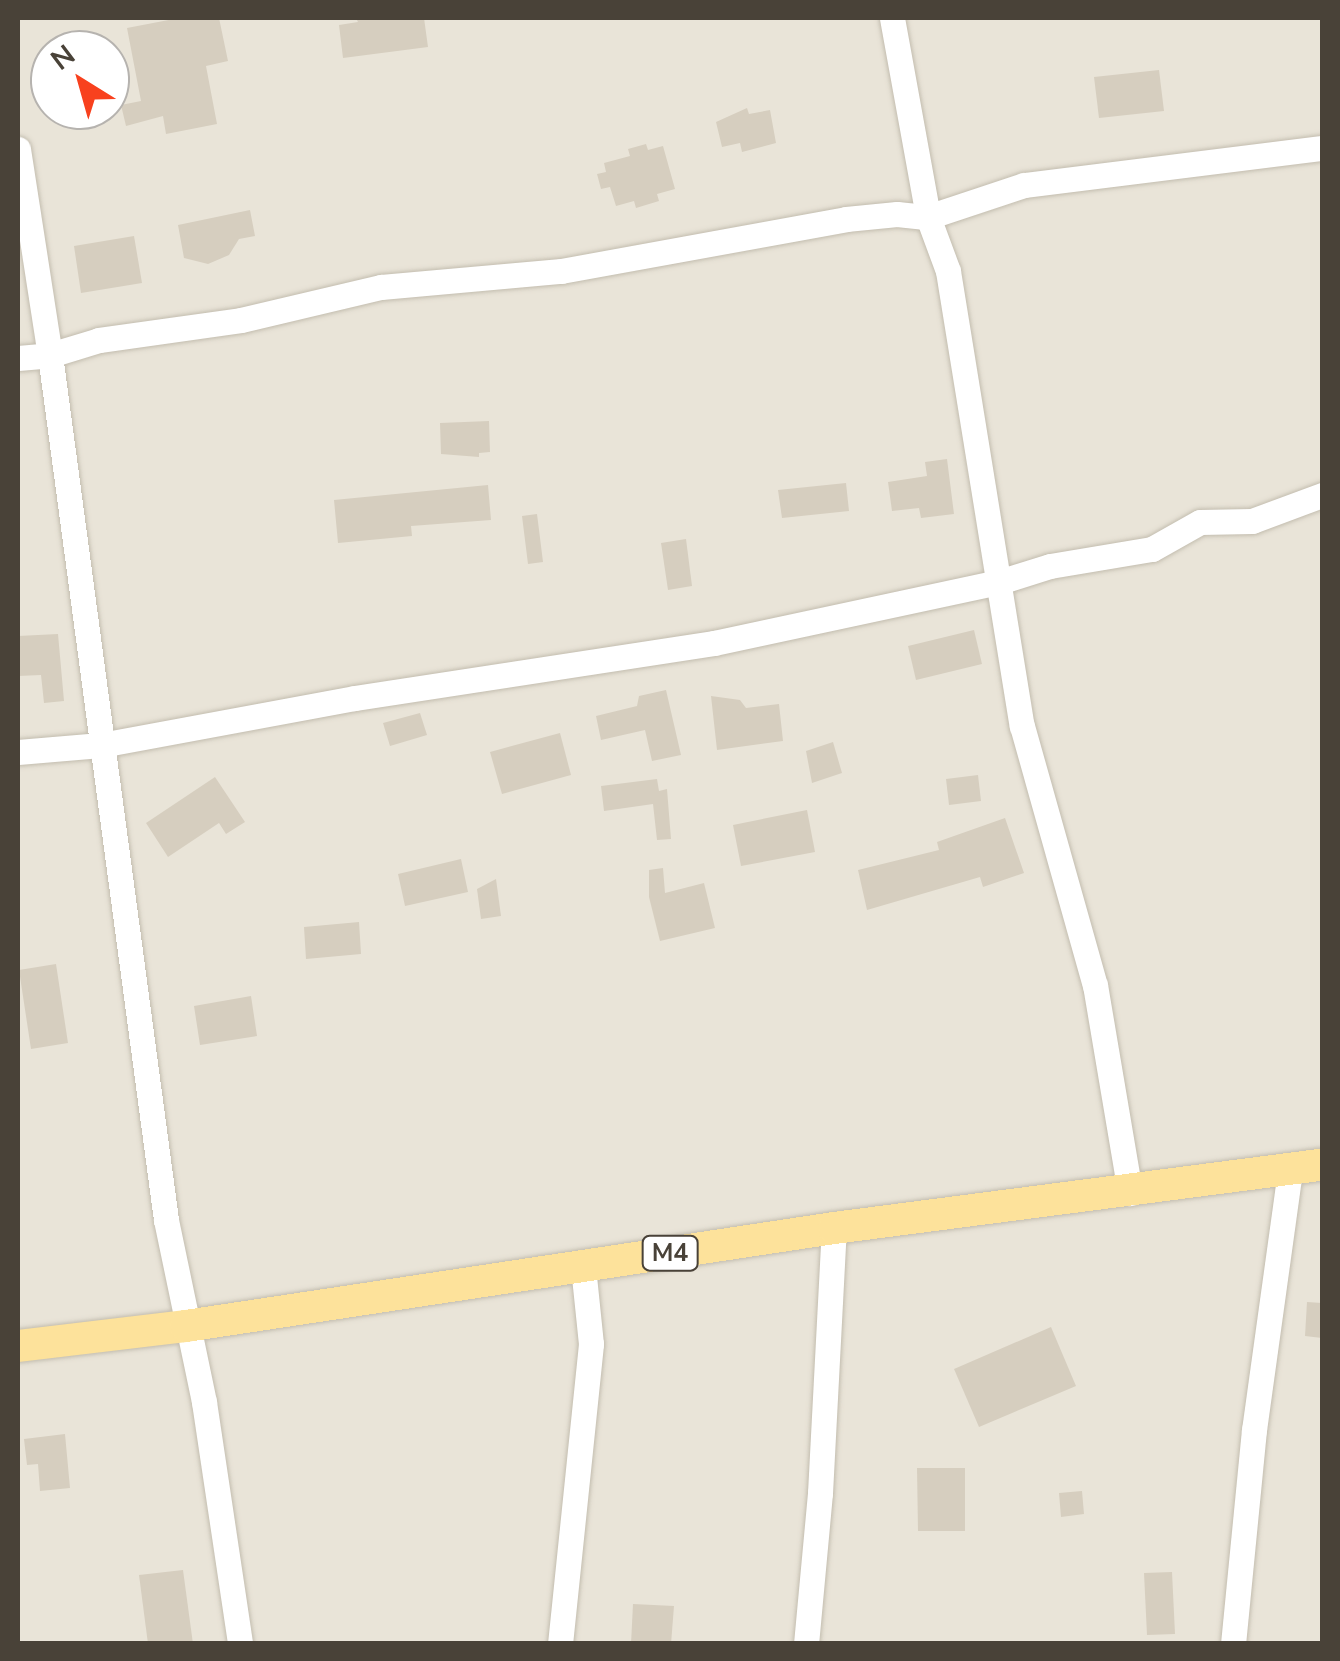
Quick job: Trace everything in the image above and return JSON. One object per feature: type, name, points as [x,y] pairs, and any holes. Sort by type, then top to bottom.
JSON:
[{"type":"main road","name":"M4","points":[[18,1346],[186,1326],[834,1228],[1322,1166]]},
{"type":"street","points":[[892,18],[928,216],[948,271],[1022,726],[1095,985],[1130,1193]]},
{"type":"street","points":[[18,358],[50,355],[100,340],[241,320],[381,287],[561,271],[846,219],[897,214],[928,216],[1024,185],[1322,148]]},
{"type":"street","points":[[18,149],[50,355],[166,1220],[204,1402],[240,1644]]},
{"type":"street","points":[[18,752],[101,745],[355,698],[714,642],[999,582],[1050,566],[1152,549],[1200,522],[1252,521],[1322,495]]},
{"type":"street","points":[[1234,1644],[1254,1430],[1290,1171]]},
{"type":"street","points":[[806,1644],[820,1493],[834,1228]]},
{"type":"street","points":[[560,1644],[592,1344],[583,1266]]},
{"type":"shaded area","points":[[18,18],[1322,18],[1322,1643],[18,1643]]},
{"type":"building","points":[[179,18],[219,18],[228,61],[206,66],[217,124],[166,134],[163,116],[130,125],[130,103],[141,101],[127,28]]},
{"type":"building","points":[[356,18],[424,18],[428,47],[343,58],[339,25],[358,22]]},
{"type":"building","points":[[1159,70],[1164,111],[1099,118],[1094,77]]},
{"type":"building","points":[[747,108],[749,114],[770,110],[776,143],[742,152],[740,143],[722,147],[716,122]]},
{"type":"building","points":[[646,144],[648,150],[663,146],[675,189],[657,194],[659,201],[636,208],[634,201],[616,206],[610,187],[601,189],[597,174],[606,172],[604,163],[630,156],[628,149]]},
{"type":"building","points":[[250,210],[255,236],[239,239],[229,255],[208,264],[184,258],[178,225]]},
{"type":"building","points":[[134,236],[142,283],[81,293],[74,246]]},
{"type":"building","points":[[489,421],[490,452],[479,453],[479,457],[441,454],[440,423]]},
{"type":"building","points":[[947,459],[954,514],[921,518],[919,508],[892,511],[888,482],[927,476],[925,462]]},
{"type":"building","points":[[846,483],[849,511],[782,518],[778,490]]},
{"type":"building","points":[[488,485],[491,520],[411,526],[412,536],[338,543],[334,500]]},
{"type":"building","points":[[537,514],[543,562],[528,564],[522,516]]},
{"type":"building","points":[[686,539],[692,586],[668,590],[661,543]]},
{"type":"building","points":[[974,630],[982,664],[916,680],[908,646]]},
{"type":"building","points":[[58,634],[64,701],[44,703],[41,675],[18,676],[18,636]]},
{"type":"building","points":[[666,690],[681,755],[652,761],[645,730],[601,740],[596,716],[637,706],[639,696]]},
{"type":"building","points":[[711,696],[740,700],[746,708],[779,704],[783,741],[717,750]]},
{"type":"building","points":[[420,713],[427,735],[390,746],[383,723]]},
{"type":"building","points":[[560,733],[571,775],[502,794],[490,752]]},
{"type":"building","points":[[833,742],[842,773],[812,783],[806,751]]},
{"type":"building","points":[[978,775],[981,801],[949,805],[946,779]]},
{"type":"building","points":[[215,777],[245,822],[226,834],[219,823],[168,857],[146,823]]},
{"type":"building","points":[[657,779],[659,791],[667,789],[671,839],[657,840],[653,804],[604,811],[601,786]]},
{"type":"building","points":[[807,810],[815,852],[741,866],[733,825]]},
{"type":"building","points":[[1005,818],[1024,873],[983,887],[980,877],[867,910],[858,870],[939,850],[937,842]]},
{"type":"building","points":[[461,859],[468,892],[405,906],[398,874]]},
{"type":"building","points":[[663,868],[665,893],[704,883],[715,928],[660,941],[649,897],[649,870]]},
{"type":"building","points":[[496,879],[501,916],[481,919],[477,889]]},
{"type":"building","points":[[359,922],[361,954],[306,959],[304,927]]},
{"type":"building","points":[[56,964],[68,1043],[31,1049],[19,970]]},
{"type":"building","points":[[251,996],[257,1036],[200,1045],[194,1006]]},
{"type":"building","points":[[1307,1302],[1322,1303],[1322,1338],[1305,1336]]},
{"type":"building","points":[[1051,1327],[1076,1386],[979,1427],[954,1369]]},
{"type":"building","points":[[65,1434],[70,1488],[40,1491],[38,1464],[27,1465],[24,1439]]},
{"type":"building","points":[[917,1468],[965,1468],[965,1531],[918,1531]]},
{"type":"building","points":[[1082,1491],[1084,1514],[1061,1517],[1059,1493]]},
{"type":"building","points":[[183,1570],[193,1644],[148,1644],[139,1575]]},
{"type":"building","points":[[1172,1572],[1175,1634],[1147,1635],[1144,1573]]},
{"type":"building","points":[[633,1604],[674,1606],[671,1644],[631,1644]]}]
